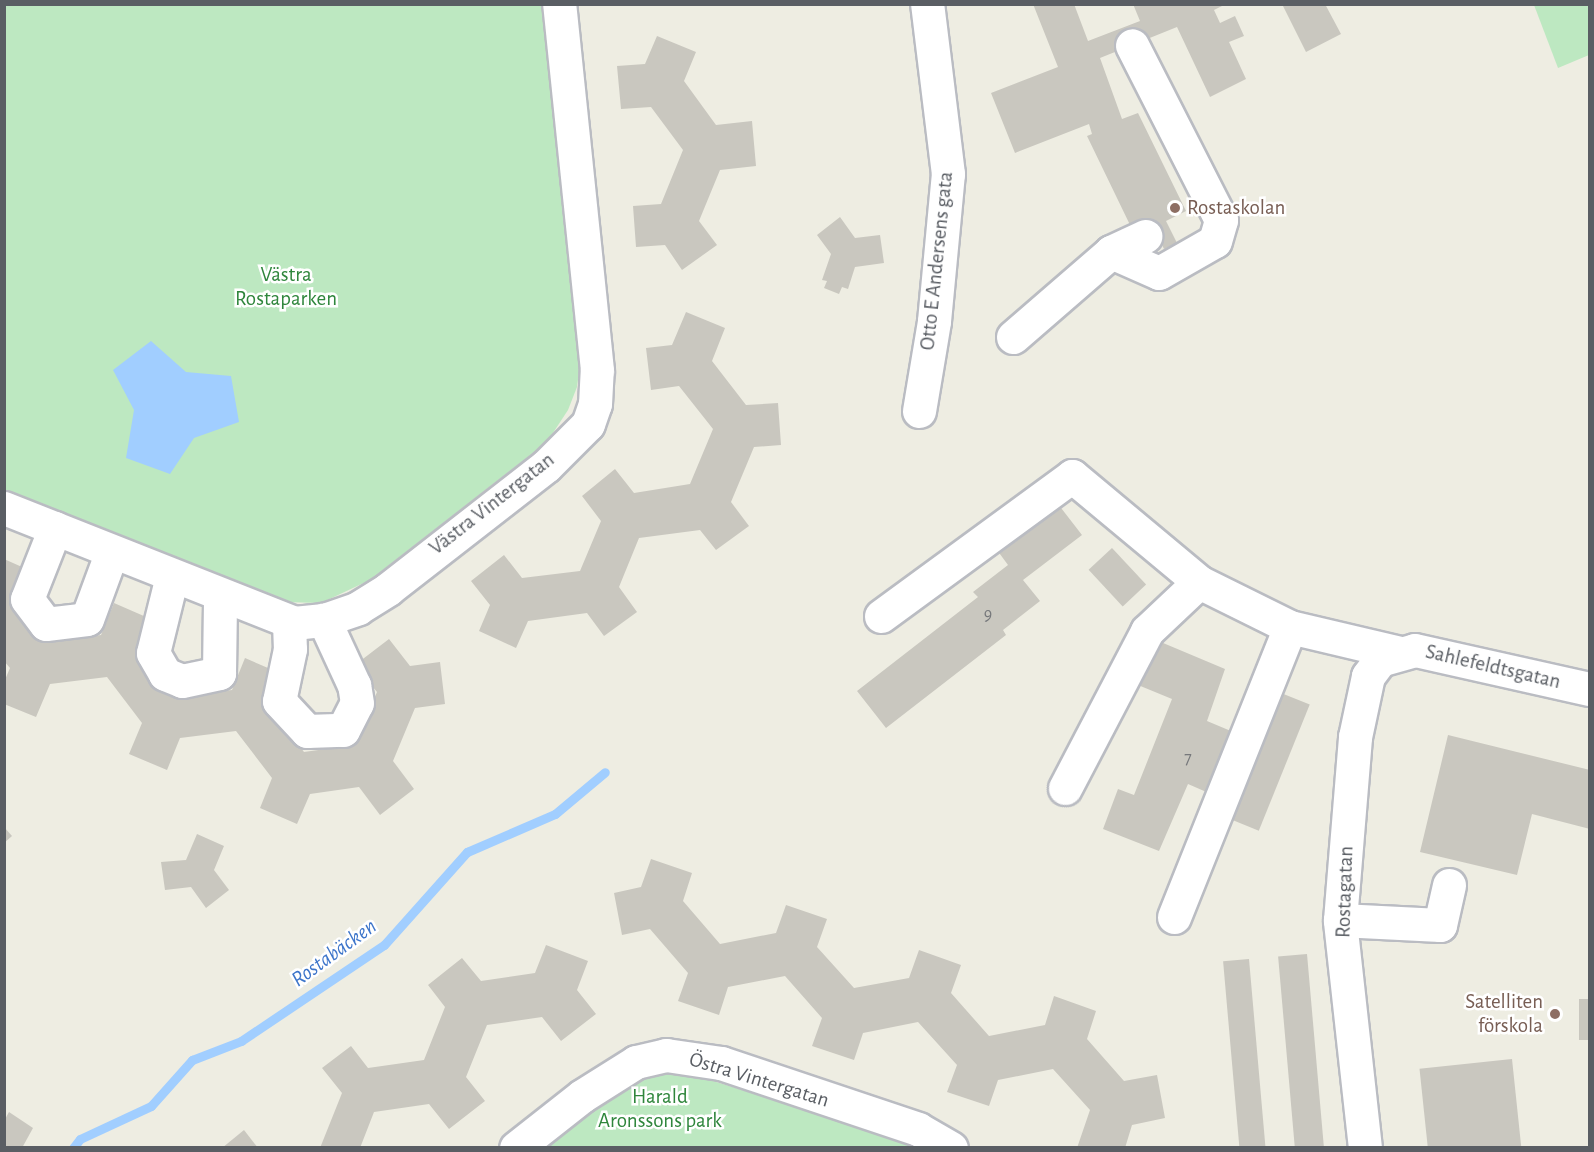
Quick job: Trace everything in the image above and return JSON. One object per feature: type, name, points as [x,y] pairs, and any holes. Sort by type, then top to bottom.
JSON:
[{"type":"street","name":"Västra Vintergatan","points":[[4,508],[220,597],[289,622],[324,620],[358,608],[388,589],[546,466],[588,424],[595,404],[597,370],[559,4]]},
{"type":"street","name":"Otto E Andersens gata","points":[[919,411],[934,321],[934,287],[948,174],[927,4]]},
{"type":"street","points":[[1111,252],[1160,273],[1215,241],[1221,220],[1132,45]]},
{"type":"street","points":[[1013,337],[1111,252],[1145,236]]},
{"type":"street","name":"Sahlefeldtsgatan","points":[[881,616],[1072,476],[1199,582],[1290,627],[1396,652],[1415,650],[1445,655],[1590,689]]},
{"type":"street","points":[[55,528],[27,599],[46,624],[87,619],[111,551]]},
{"type":"street","points":[[172,576],[153,653],[165,674],[182,681],[219,673],[220,597]]},
{"type":"street","points":[[1065,788],[1147,631],[1199,582]]},
{"type":"street","points":[[289,622],[290,649],[279,701],[307,730],[344,730],[357,704],[354,685],[324,620]]},
{"type":"street","points":[[1174,917],[1290,627]]},
{"type":"street","name":"Rostagatan","points":[[1365,1148],[1340,920],[1355,737],[1362,696],[1368,676],[1380,660],[1396,652]]},
{"type":"street","points":[[1340,920],[1440,925],[1449,885]]},
{"type":"street","name":"Östra Vintergatan","points":[[516,1148],[582,1096],[636,1062],[666,1055],[721,1064],[918,1130],[951,1148]]},
{"type":"green space","name":"Västra Rostaparken","points":[[4,5],[544,5],[581,357],[577,387],[568,410],[547,442],[370,580],[321,603],[283,602],[5,495]]},
{"type":"green space","points":[[1534,5],[1589,5],[1589,55],[1558,68]]},
{"type":"green space","name":"Harald Aronssons park","points":[[674,1069],[914,1143],[922,1148],[535,1148],[637,1072]]},
{"type":"water","points":[[151,341],[186,372],[231,376],[239,422],[194,438],[170,474],[126,458],[134,410],[113,370]]},
{"type":"building","points":[[1033,4],[1074,4],[1088,41],[1140,21],[1133,4],[1226,4],[1214,10],[1220,23],[1235,16],[1244,36],[1229,42],[1246,79],[1210,97],[1177,27],[1100,58],[1122,119],[1138,113],[1186,211],[1166,221],[1177,243],[1164,249],[1149,218],[1131,227],[1087,136],[1092,134],[1089,124],[1015,153],[991,93],[1058,67]]},
{"type":"building","points":[[1282,4],[1325,4],[1341,34],[1306,52]]},
{"type":"building","points":[[657,36],[696,52],[684,81],[716,125],[752,121],[756,166],[720,170],[699,221],[717,245],[682,270],[665,245],[636,247],[633,206],[661,204],[683,150],[651,107],[621,109],[617,66],[645,64]]},
{"type":"building","points":[[840,217],[855,238],[880,235],[884,263],[855,267],[848,289],[842,287],[839,294],[824,288],[827,281],[822,280],[831,254],[817,235]]},
{"type":"building","points":[[686,312],[725,328],[712,361],[746,405],[778,403],[781,445],[754,447],[731,502],[749,526],[716,550],[700,530],[639,538],[619,587],[637,612],[604,636],[587,613],[528,621],[516,648],[479,631],[490,605],[471,581],[504,555],[522,578],[580,571],[601,521],[582,496],[615,469],[634,493],[690,484],[713,429],[679,386],[651,390],[646,348],[672,345]]},
{"type":"building","points":[[1058,504],[1082,535],[1023,580],[1040,601],[1003,630],[1006,635],[886,728],[857,691],[978,597],[973,592],[1008,565],[997,550]]},
{"type":"building","points":[[1112,548],[1146,585],[1123,606],[1089,570]]},
{"type":"building","points":[[4,559],[22,567],[10,597],[44,642],[101,635],[114,603],[153,620],[140,651],[175,697],[232,690],[245,658],[282,674],[269,705],[304,752],[354,745],[377,692],[355,665],[389,639],[410,666],[440,662],[445,704],[415,708],[393,761],[414,789],[380,815],[359,787],[310,794],[297,824],[260,808],[272,778],[236,731],[180,738],[167,770],[129,754],[142,723],[107,677],[50,684],[36,717],[4,704],[4,682],[10,668],[4,661]]},
{"type":"building","points":[[1156,640],[1225,669],[1207,721],[1238,734],[1211,794],[1188,784],[1159,851],[1103,829],[1118,789],[1134,795],[1172,699],[1138,685]]},
{"type":"building","points":[[1281,693],[1310,705],[1259,831],[1230,819]]},
{"type":"building","points":[[1448,735],[1590,770],[1590,829],[1532,814],[1517,875],[1420,852]]},
{"type":"building","points":[[4,827],[12,836],[4,843]]},
{"type":"building","points":[[197,834],[224,846],[214,870],[229,890],[206,908],[191,887],[165,890],[161,862],[186,860]]},
{"type":"building","points":[[651,859],[692,873],[683,901],[720,944],[776,933],[786,905],[827,919],[817,947],[854,988],[909,978],[919,950],[961,965],[951,993],[989,1036],[1045,1025],[1054,996],[1096,1011],[1087,1039],[1124,1081],[1157,1075],[1165,1118],[1132,1125],[1125,1148],[1077,1148],[1090,1110],[1053,1069],[998,1080],[989,1106],[947,1092],[957,1065],[918,1022],[863,1033],[854,1060],[812,1046],[822,1018],[785,976],[728,987],[719,1015],[678,1001],[688,973],[650,929],[622,935],[614,893],[641,887]]},
{"type":"building","points":[[546,945],[588,961],[577,990],[596,1014],[561,1041],[542,1017],[487,1025],[466,1077],[485,1101],[449,1129],[429,1104],[374,1112],[360,1148],[320,1148],[342,1093],[322,1068],[351,1046],[368,1068],[424,1060],[445,1007],[428,985],[462,958],[481,981],[535,973]]},
{"type":"building","points":[[1307,954],[1324,1148],[1295,1148],[1278,957]]},
{"type":"building","points":[[1249,959],[1266,1148],[1239,1148],[1223,961]]},
{"type":"building","points":[[1579,999],[1590,999],[1590,1040],[1579,1040]]},
{"type":"building","points":[[1512,1059],[1521,1148],[1428,1148],[1420,1069]]},
{"type":"building","points":[[9,1112],[33,1128],[22,1148],[4,1148],[4,1121]]},
{"type":"building","points":[[244,1130],[258,1148],[222,1148]]},
{"type":"waterway","name":"Rostabäcken","points":[[73,1148],[80,1139],[151,1106],[192,1060],[241,1041],[384,945],[467,852],[555,814],[605,772]]},
{"type":"place","name":"Rostaskolan","points":[[1175,208]]},
{"type":"place","name":"Satelliten förskola","points":[[1555,1014]]}]
